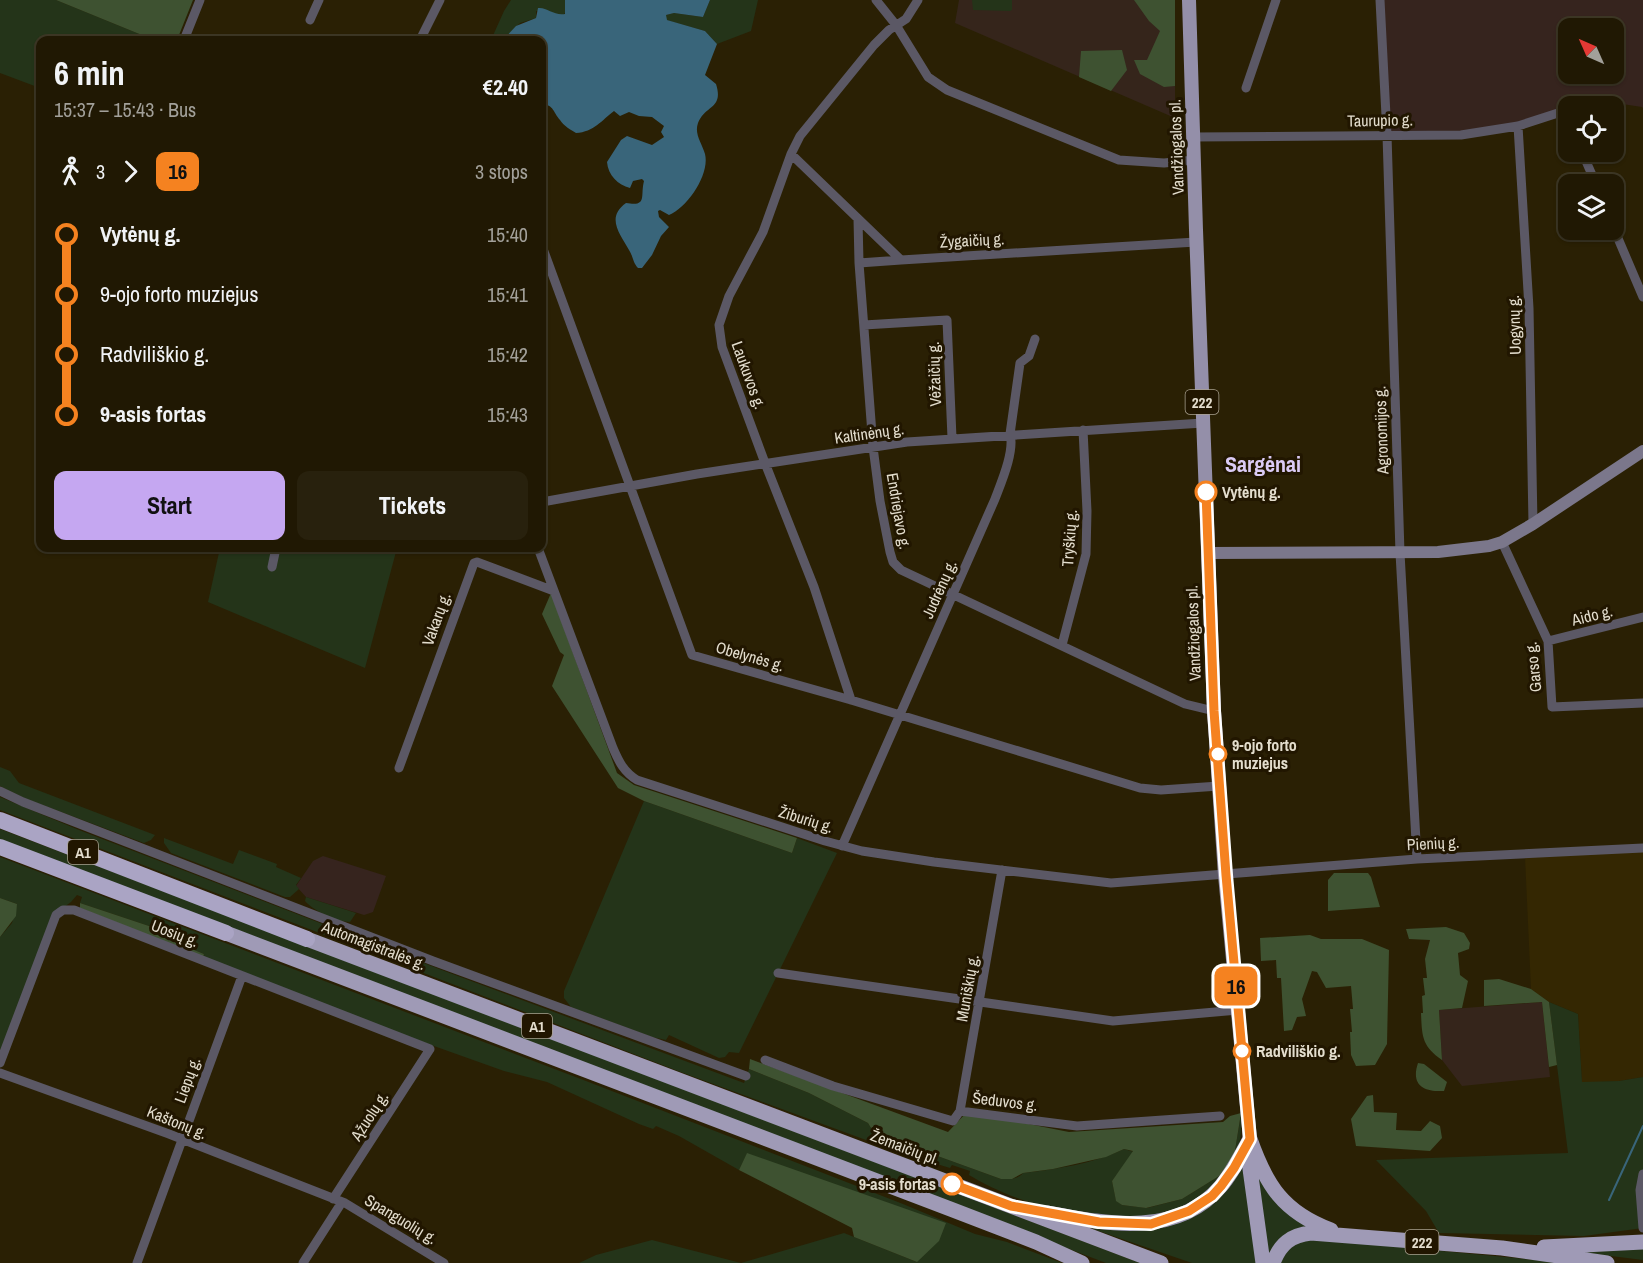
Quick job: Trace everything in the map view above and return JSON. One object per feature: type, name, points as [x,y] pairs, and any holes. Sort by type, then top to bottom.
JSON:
[{"type":"highway","points":[[0,814],[151,873],[166,884]]},
{"type":"highway","name":"Automagistralės g.","points":[[0,820],[736,1101]]},
{"type":"highway","name":"A1","points":[[0,847],[729,1124],[1025,1238],[1082,1263]]},
{"type":"highway","name":"Žemaičių pl.","points":[[736,1101],[1161,1263]]},
{"type":"highway","points":[[1011,1206],[1099,1222],[1140,1224],[1164,1221],[1189,1211],[1212,1196],[1234,1168],[1250,1139]]},
{"type":"highway","name":"222","points":[[1250,1139],[1263,1173],[1284,1202],[1306,1219],[1343,1235],[1502,1248],[1607,1263]]},
{"type":"highway","name":"Vandžiogalos pl.","points":[[1250,1139],[1250,1169],[1263,1263]]},
{"type":"highway","points":[[1273,1263],[1277,1251],[1284,1243],[1301,1234],[1343,1235]]},
{"type":"highway","points":[[1502,1248],[1643,1242]]},
{"type":"main road","name":"Vandžiogalos pl.","points":[[1189,0],[1214,711],[1250,1139]]},
{"type":"main road","points":[[1208,553],[1400,553],[1476,549],[1502,542],[1533,524],[1643,451]]},
{"type":"street","points":[[186,36],[200,0]]},
{"type":"street","points":[[310,20],[319,0]]},
{"type":"street","points":[[422,36],[440,0]]},
{"type":"street","points":[[876,0],[896,25],[928,77],[955,94],[1119,160],[1164,163],[1194,160]]},
{"type":"street","name":"Laukuvos g.","points":[[851,700],[814,587],[765,463],[723,347],[719,325],[729,296],[763,232],[791,154],[801,136],[873,46],[911,13],[918,0]]},
{"type":"street","points":[[1246,88],[1276,0]]},
{"type":"street","name":"Agronomijos g.","points":[[1380,0],[1387,135],[1400,553],[1417,859]]},
{"type":"street","name":"Taurupio g.","points":[[1193,137],[1461,135],[1518,126],[1558,113]]},
{"type":"street","name":"Uogynų g.","points":[[1518,126],[1529,308],[1533,524]]},
{"type":"street","points":[[791,154],[901,260]]},
{"type":"street","name":"Endriejavo g.","points":[[858,219],[873,447],[880,501],[893,562],[901,570],[1185,704],[1214,711]]},
{"type":"street","points":[[1619,240],[1643,297]]},
{"type":"street","name":"Žygaičių g.","points":[[860,263],[1196,242]]},
{"type":"street","name":"Obelynės g.","points":[[546,257],[692,655],[851,700],[1140,788],[1161,790],[1219,786]]},
{"type":"street","name":"Vėžaičių g.","points":[[864,325],[947,320],[952,438]]},
{"type":"street","name":"Judrėnų g.","points":[[842,846],[1002,478],[1010,450],[1010,434],[1020,363],[1029,356],[1035,339]]},
{"type":"street","name":"Kaltinėnų g.","points":[[546,501],[765,463],[873,447],[952,438],[1203,423]]},
{"type":"street","name":"Tryškių g.","points":[[1062,645],[1086,554],[1087,511],[1083,430]]},
{"type":"street","name":"Garso g.","points":[[1502,542],[1548,641],[1552,707],[1643,703]]},
{"type":"street","points":[[272,567],[275,552]]},
{"type":"street","name":"Žiburių g.","points":[[539,552],[621,767],[637,780],[842,846],[883,855],[1111,883],[1226,875]]},
{"type":"street","name":"Vakarų g.","points":[[399,768],[474,563],[477,562],[554,591]]},
{"type":"street","name":"Aido g.","points":[[1548,641],[1643,617]]},
{"type":"street","points":[[0,791],[23,802],[444,965],[746,1076]]},
{"type":"street","name":"Pienių g.","points":[[1226,875],[1417,859],[1643,848]]},
{"type":"street","name":"Muniškių g.","points":[[960,1111],[1002,870]]},
{"type":"street","name":"Uosių g.","points":[[0,1063],[56,915],[63,910],[74,910],[430,1049]]},
{"type":"street","points":[[778,973],[1113,1020],[1238,1010]]},
{"type":"street","name":"Liepų g.","points":[[136,1263],[242,976]]},
{"type":"street","name":"Ąžuolų g.","points":[[303,1263],[337,1201],[430,1049]]},
{"type":"street","name":"Šeduvos g.","points":[[765,1060],[833,1086],[953,1121],[960,1111],[1077,1126],[1220,1116]]},
{"type":"street","name":"Kaštonų g.","points":[[0,1073],[181,1139],[337,1201]]},
{"type":"street","points":[[1643,1174],[1640,1190],[1643,1228]]},
{"type":"street","name":"Spanguolių g.","points":[[337,1201],[444,1263]]},
{"type":"shaded area","points":[[959,0],[1175,0],[1175,118],[955,23]]},
{"type":"shaded area","points":[[1380,0],[1643,0],[1643,108],[1624,104],[1624,96],[1558,96],[1558,116],[1461,135],[1387,135]]},
{"type":"shaded area","points":[[1643,851],[1643,1077],[1582,1083],[1578,1014],[1549,1002],[1531,989],[1525,857]]},
{"type":"shaded area","points":[[323,856],[386,876],[373,912],[364,915],[306,897],[296,886],[313,861]]},
{"type":"shaded area","points":[[1542,1002],[1550,1077],[1462,1086],[1442,1060],[1439,1010]]},
{"type":"green space","points":[[0,0],[56,0],[144,36],[36,36],[36,86],[0,73]]},
{"type":"green space","points":[[56,0],[193,0],[179,36],[144,36]]},
{"type":"green space","points":[[511,0],[565,0],[566,12],[563,15],[536,11],[536,18],[520,23],[507,36],[493,36]]},
{"type":"green space","points":[[710,0],[758,0],[751,31],[717,44],[705,31],[666,20],[666,15],[674,13],[703,17]]},
{"type":"green space","points":[[972,0],[1012,0],[1012,10],[973,10]]},
{"type":"green space","points":[[1134,0],[1175,0],[1175,86],[1164,87],[1140,74],[1134,60],[1147,60],[1160,31],[1149,21]]},
{"type":"green space","points":[[1122,50],[1127,70],[1111,91],[1079,77],[1081,51]]},
{"type":"green space","points":[[219,552],[396,552],[365,668],[208,602]]},
{"type":"green space","points":[[551,593],[617,773],[634,785],[797,838],[792,853],[644,801],[618,788],[552,686],[564,655],[560,652],[542,614]]},
{"type":"green space","points":[[0,767],[10,771],[19,783],[155,835],[144,843],[24,798],[0,786]]},
{"type":"green space","points":[[0,797],[79,830],[447,972],[744,1083],[749,1069],[809,1093],[868,1123],[874,1133],[1001,1179],[1013,1179],[1023,1173],[1087,1162],[1124,1149],[1134,1152],[1112,1181],[1116,1200],[1122,1205],[1147,1208],[1182,1199],[1224,1173],[1234,1157],[1241,1113],[1239,1146],[1232,1165],[1219,1183],[1198,1201],[1170,1216],[1132,1222],[1109,1221],[1058,1211],[988,1185],[969,1175],[970,1171],[952,1165],[950,1168],[904,1154],[678,1071],[0,810]]},
{"type":"green space","points":[[644,801],[792,853],[797,838],[837,853],[739,1053],[729,1052],[725,1057],[719,1058],[669,1035],[666,1040],[652,1037],[571,1007],[564,998],[564,991]]},
{"type":"green space","points":[[0,829],[1140,1263],[1106,1263],[0,841]]},
{"type":"green space","points":[[164,838],[233,864],[239,850],[277,864],[276,867],[301,878],[296,885],[299,889],[290,897],[285,897],[171,853],[164,843]]},
{"type":"green space","points":[[0,857],[586,1081],[975,1234],[1007,1242],[1062,1263],[741,1263],[844,1233],[917,1262],[747,1154],[739,1170],[679,1136],[656,1126],[653,1129],[639,1124],[547,1082],[504,1071],[347,1015],[203,957],[204,954],[154,934],[152,927],[80,903],[82,897],[77,895],[52,916],[0,1053],[0,937],[12,923],[17,904],[0,898]]},
{"type":"green space","points":[[1334,873],[1368,873],[1380,907],[1328,911],[1328,880]]},
{"type":"green space","points":[[306,897],[356,913],[350,922],[338,920],[314,908],[305,901]]},
{"type":"green space","points":[[0,898],[17,904],[16,916],[0,937]]},
{"type":"green space","points":[[80,903],[152,927],[155,934],[204,954],[203,957],[80,908]]},
{"type":"green space","points":[[1446,927],[1464,933],[1470,943],[1469,949],[1458,953],[1460,975],[1468,981],[1462,1008],[1439,1010],[1442,1060],[1430,1050],[1424,1040],[1422,1028],[1422,996],[1425,995],[1423,978],[1427,978],[1425,959],[1430,940],[1409,939],[1406,929]]},
{"type":"green space","points":[[1310,935],[1321,939],[1362,939],[1389,950],[1387,1044],[1375,1065],[1356,1066],[1351,1055],[1350,1009],[1353,1009],[1351,986],[1326,988],[1317,972],[1312,971],[1302,999],[1306,1016],[1297,1017],[1292,1030],[1284,1031],[1281,978],[1277,978],[1276,960],[1261,961],[1260,938]]},
{"type":"green space","points":[[1499,979],[1531,989],[1549,1002],[1557,1065],[1549,1067],[1542,1002],[1484,1006],[1484,980]]},
{"type":"green space","points":[[1549,1002],[1578,1014],[1582,1082],[1619,1081],[1643,1077],[1643,1228],[1584,1236],[1439,1233],[1426,1211],[1376,1160],[1568,1153]]},
{"type":"green space","points":[[750,1059],[948,1132],[967,1112],[1069,1132],[1223,1122],[1230,1116],[1241,1113],[1234,1157],[1224,1173],[1182,1199],[1146,1208],[1122,1205],[1116,1201],[1112,1181],[1133,1151],[1124,1149],[1106,1157],[1023,1173],[1012,1179],[1001,1179],[874,1133],[868,1123],[809,1093],[749,1069]]},
{"type":"green space","points":[[1418,1063],[1424,1064],[1447,1082],[1444,1091],[1426,1089],[1418,1083],[1416,1071]]},
{"type":"green space","points":[[1373,1095],[1374,1112],[1397,1113],[1396,1130],[1421,1131],[1430,1121],[1440,1126],[1442,1138],[1430,1151],[1356,1146],[1351,1119],[1367,1096]]},
{"type":"green space","points":[[747,1153],[946,1223],[939,1241],[917,1262],[854,1237],[852,1228],[739,1170]]},
{"type":"green space","points":[[1244,1160],[1261,1263],[1192,1263],[1090,1228],[1185,1218]]},
{"type":"green space","points":[[1253,1165],[1311,1227],[1266,1261]]},
{"type":"green space","points":[[1310,1235],[1410,1248],[1567,1263],[1278,1263],[1280,1255]]},
{"type":"green space","points":[[652,1240],[741,1263],[579,1263],[596,1255]]},
{"type":"green space","points":[[1643,1246],[1643,1260],[1579,1252]]},
{"type":"water","points":[[565,0],[710,0],[703,17],[674,13],[666,15],[667,20],[705,31],[717,44],[705,75],[716,84],[718,98],[716,103],[701,117],[697,127],[706,162],[701,180],[690,197],[676,211],[669,215],[658,211],[659,217],[669,227],[642,268],[638,268],[635,264],[619,232],[616,215],[626,203],[640,202],[644,181],[642,179],[633,181],[630,188],[621,184],[614,179],[607,162],[621,140],[627,136],[652,145],[664,137],[661,132],[664,126],[652,117],[629,112],[620,116],[614,111],[593,128],[576,133],[563,124],[551,107],[546,105],[546,36],[507,36],[516,26],[536,18],[538,8],[565,14]]},
{"type":"waterway","points":[[1609,1200],[1643,1126]]},
{"type":"bus line","name":"16","points":[[952,1184],[1011,1206],[1099,1222],[1151,1224],[1176,1217],[1212,1196],[1234,1168],[1250,1139],[1219,786],[1206,492]]},
{"type":"place","name":"Vytėnų g.","points":[[1206,492]]},
{"type":"place","name":"9-ojo forto muziejus","points":[[1218,754]]},
{"type":"place","name":"Radviliškio g.","points":[[1242,1051]]},
{"type":"place","name":"9-asis fortas","points":[[952,1184]]},
{"type":"district","name":"Sargėnai","points":[[1263,464]]}]
